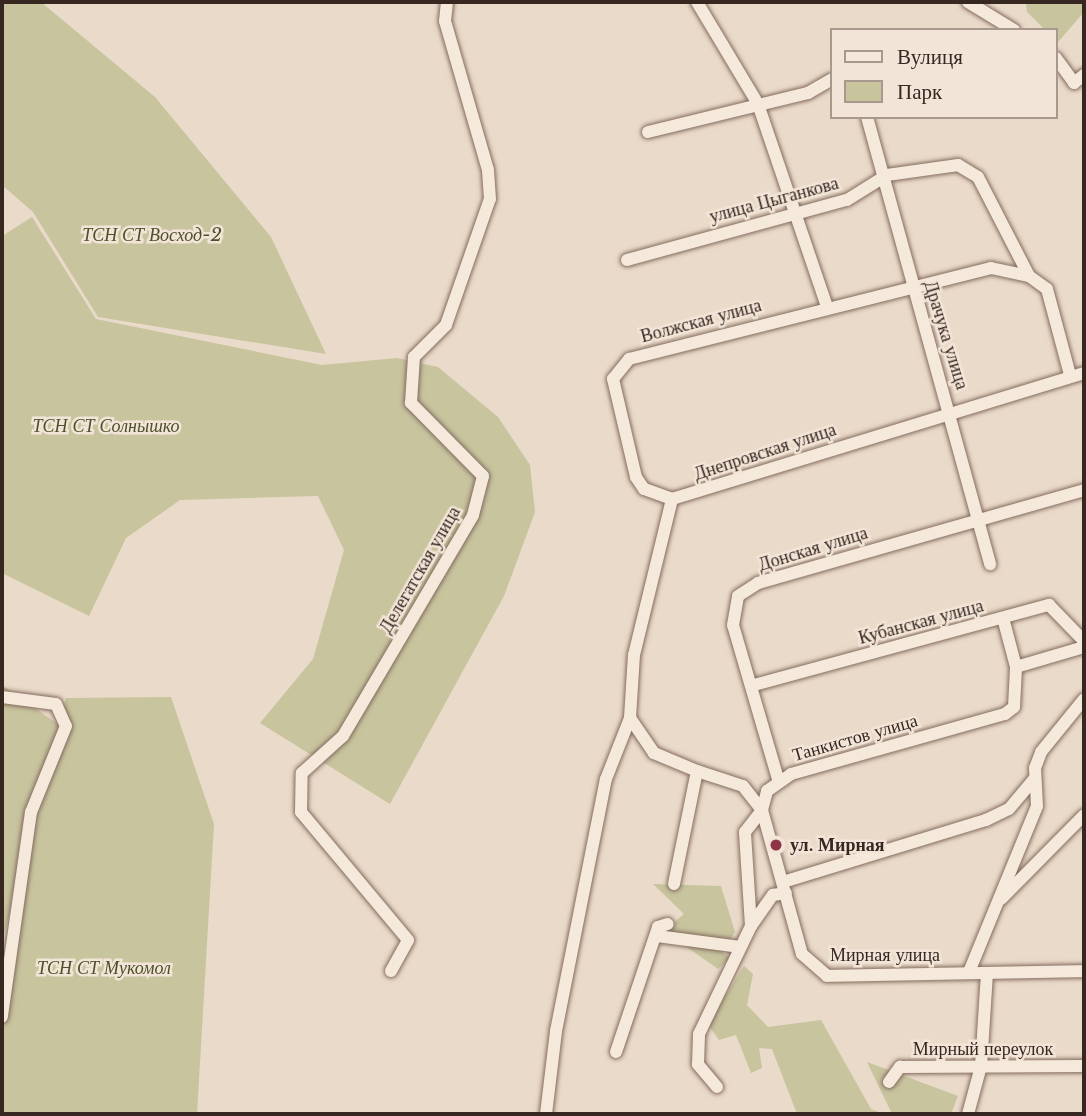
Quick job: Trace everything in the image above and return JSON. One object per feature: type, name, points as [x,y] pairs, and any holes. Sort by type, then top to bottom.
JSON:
[{"type":"street","name":"Делегатская улица","points":[[391,971],[408,940],[301,812],[302,773],[343,737],[473,515],[483,476],[411,403],[414,358],[446,325],[490,199],[488,170],[445,21],[447,2]]},
{"type":"street","points":[[697,2],[758,104],[784,191],[797,210],[826,304]]},
{"type":"street","points":[[968,2],[1011,28]]},
{"type":"street","points":[[1058,61],[1074,83],[1084,75]]},
{"type":"street","points":[[648,132],[808,93],[830,80]]},
{"type":"street","name":"Драчука улица","points":[[868,119],[887,175],[912,285],[952,417],[990,564]]},
{"type":"street","name":"улица Цыганкова","points":[[627,260],[797,210],[847,200],[887,175],[931,164],[958,165],[978,177],[1029,276]]},
{"type":"street","name":"Волжская улица","points":[[672,499],[644,489],[636,477],[613,379],[620,364],[826,304],[991,268],[1029,276]]},
{"type":"street","points":[[1029,276],[1047,289],[1070,375]]},
{"type":"street","name":"Днепровская улица","points":[[672,499],[952,417],[1070,375],[1084,373]]},
{"type":"street","name":"Донская улица","points":[[778,779],[754,685],[733,625],[738,596],[758,583],[1084,491]]},
{"type":"street","points":[[546,1114],[556,1031],[606,779],[630,718],[634,655],[672,499]]},
{"type":"street","name":"Кубанская улица","points":[[754,685],[1049,605],[1084,641]]},
{"type":"street","points":[[1003,618],[1016,667],[1084,646]]},
{"type":"street","name":"Танкистов улица","points":[[751,926],[745,832],[762,810],[778,779],[1006,714],[1014,707],[1016,667]]},
{"type":"street","points":[[2,697],[56,704],[65,715],[31,811],[2,1017]]},
{"type":"street","points":[[969,972],[1037,806],[1035,778],[1044,745],[1084,699]]},
{"type":"street","points":[[630,718],[654,753],[743,786],[762,810]]},
{"type":"street","points":[[674,884],[697,771]]},
{"type":"street","points":[[717,1087],[698,1064],[699,1034],[751,926],[773,895],[785,887],[986,820],[1009,809],[1035,778]]},
{"type":"street","name":"Мирная улица","points":[[762,810],[802,954],[827,975],[1084,971]]},
{"type":"street","points":[[996,904],[1084,814]]},
{"type":"street","points":[[616,1052],[658,927],[668,924]]},
{"type":"street","points":[[657,936],[740,947]]},
{"type":"street","points":[[968,1114],[981,1066],[987,974]]},
{"type":"street","name":"Мирный переулок","points":[[889,1082],[900,1067],[1084,1066]]},
{"type":"green space","name":"ТСН СТ Восход-2","points":[[2,2],[41,2],[155,97],[271,237],[326,354],[98,317],[33,212],[2,185]]},
{"type":"green space","points":[[1026,2],[1084,2],[1084,12],[1058,42],[1058,28],[1043,28],[1027,12]]},
{"type":"green space","name":"ТСН СТ Солнышко","points":[[32,217],[96,319],[322,365],[397,358],[438,367],[498,417],[530,465],[535,512],[504,596],[390,804],[260,723],[313,659],[344,550],[318,496],[180,500],[126,538],[89,616],[2,573],[2,236]]},
{"type":"green space","name":"ТСН СТ Мукомол","points":[[2,685],[59,725],[66,698],[171,697],[214,824],[197,1114],[2,1114],[2,961],[54,745],[2,942]]},
{"type":"green space","points":[[653,884],[721,886],[735,932],[722,952],[730,958],[718,969],[664,931],[684,914]]},
{"type":"green space","points":[[744,966],[753,974],[747,1005],[768,1027],[821,1020],[871,1109],[884,1114],[797,1114],[772,1049],[759,1048],[762,1068],[751,1073],[736,1035],[719,1040],[708,1024]]},
{"type":"green space","points":[[867,1062],[958,1096],[951,1114],[892,1114]]},
{"type":"place","name":"ул. Мирная","points":[[776,845]]}]
